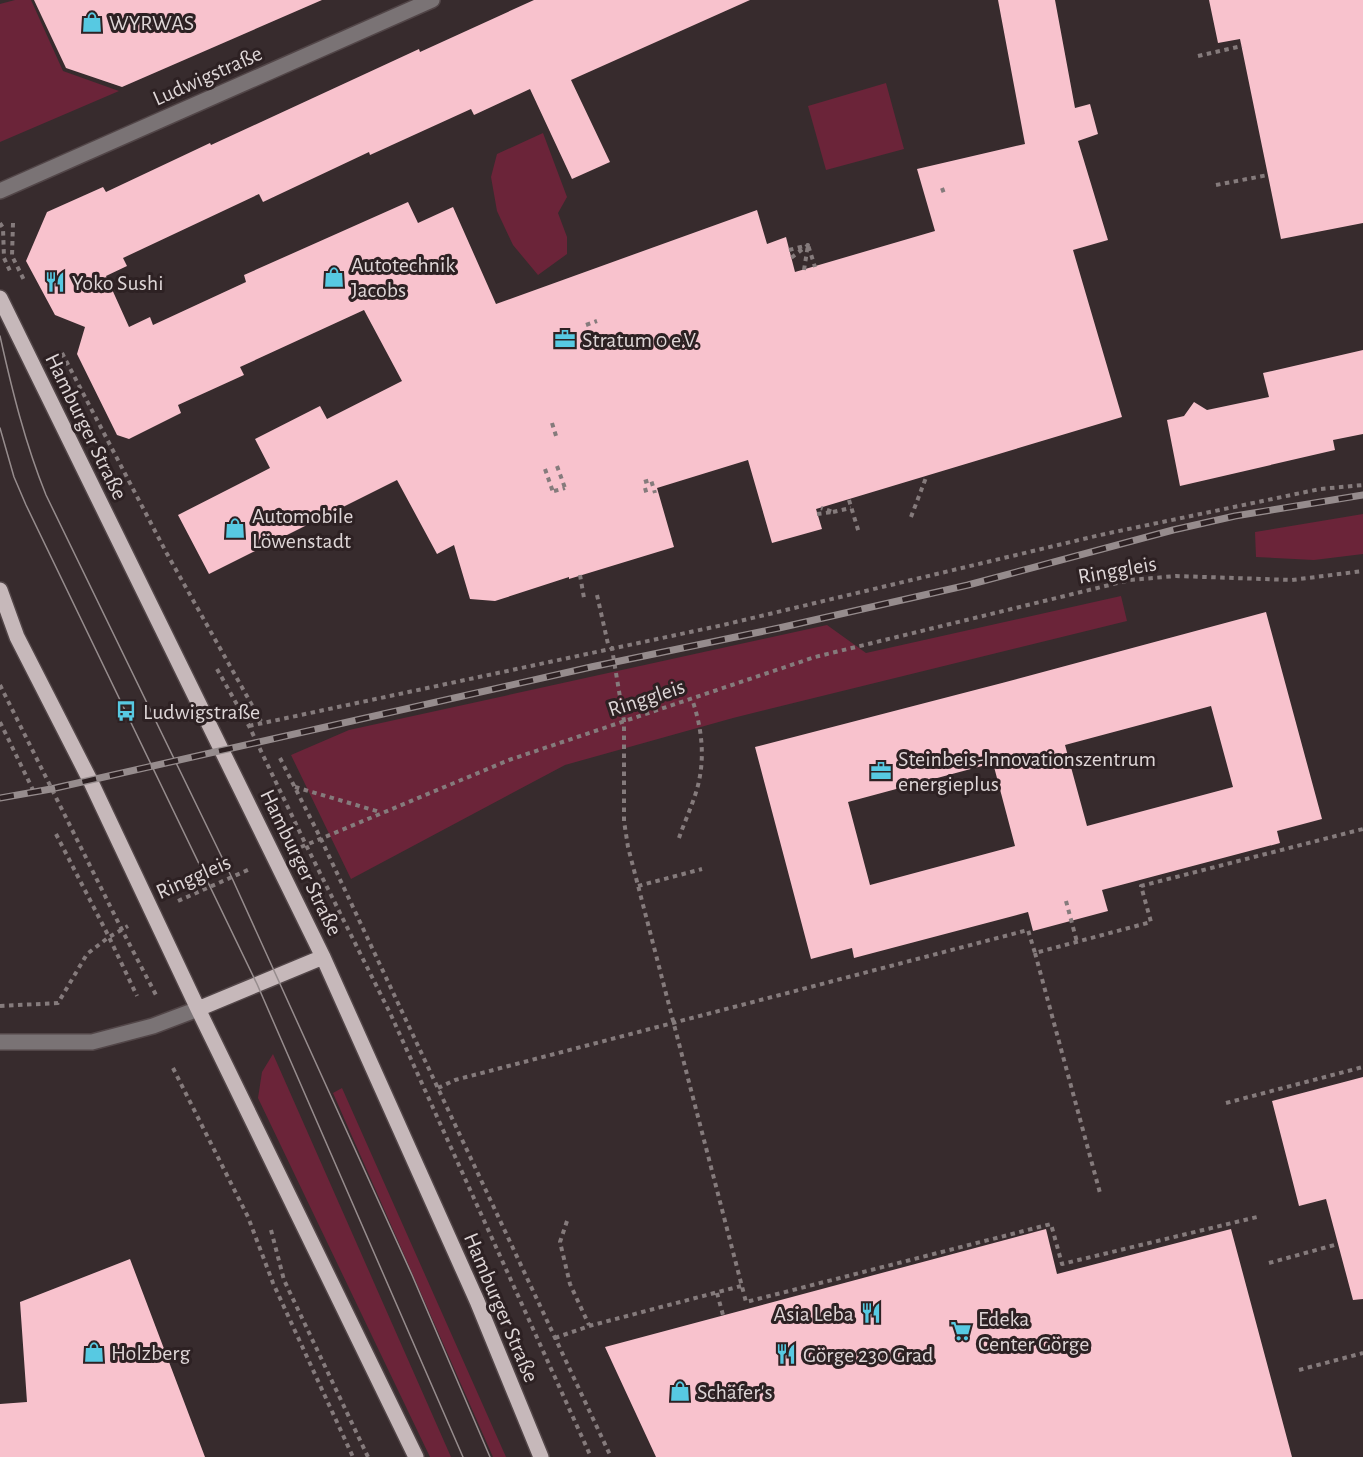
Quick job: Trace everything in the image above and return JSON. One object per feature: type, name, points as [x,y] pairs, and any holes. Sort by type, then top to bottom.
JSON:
[{"type":"main road","name":"Hamburger Straße","points":[[0,298],[323,957],[477,1301],[541,1457]]},
{"type":"main road","points":[[0,590],[17,637],[90,780],[198,1009],[416,1457]]},
{"type":"main road","points":[[198,1009],[323,957]]},
{"type":"street","name":"Ludwigstraße","points":[[0,191],[432,0]]},
{"type":"street","points":[[0,1042],[92,1042],[161,1023],[198,1009]]},
{"type":"path","points":[[1198,56],[1242,46]]},
{"type":"path","points":[[1216,185],[1268,175]]},
{"type":"path","points":[[942,188],[945,196]]},
{"type":"path","points":[[13,223],[12,256],[27,284]]},
{"type":"path","points":[[789,250],[808,245]]},
{"type":"path","points":[[791,258],[808,245]]},
{"type":"path","points":[[808,245],[815,267]]},
{"type":"path","points":[[804,270],[808,245]]},
{"type":"path","points":[[4,258],[12,256]]},
{"type":"path","points":[[587,323],[597,319]]},
{"type":"path","points":[[62,353],[160,542],[262,723]]},
{"type":"path","points":[[552,423],[557,439]]},
{"type":"path","points":[[546,469],[553,492],[565,488],[558,466]]},
{"type":"path","points":[[911,518],[927,475]]},
{"type":"path","points":[[644,482],[651,480],[655,493]]},
{"type":"path","points":[[249,726],[723,626],[1100,535],[1320,489],[1363,485]]},
{"type":"path","points":[[645,488],[647,495]]},
{"type":"path","points":[[849,500],[859,533]]},
{"type":"path","points":[[817,514],[851,507]]},
{"type":"path","points":[[821,508],[833,512]]},
{"type":"path","name":"Ringgleis","points":[[0,1006],[58,1003],[87,954],[109,937],[153,912],[275,858],[509,760],[815,657],[1130,580],[1176,576],[1292,580],[1363,571]]},
{"type":"path","points":[[580,575],[584,598]]},
{"type":"path","points":[[597,595],[608,644],[612,649],[624,721],[624,821],[628,847],[746,1302],[1051,1224],[1062,1264],[1257,1217]]},
{"type":"path","points":[[0,685],[149,981]]},
{"type":"path","points":[[678,838],[699,782],[701,761],[699,722],[692,699]]},
{"type":"path","points":[[0,722],[34,792]]},
{"type":"path","points":[[280,758],[321,839],[611,1457]]},
{"type":"path","points":[[294,786],[381,813]]},
{"type":"path","points":[[1035,953],[1151,922],[1141,886],[1363,829]]},
{"type":"path","points":[[56,834],[137,996]]},
{"type":"path","points":[[306,845],[391,1015],[591,1457]]},
{"type":"path","points":[[638,886],[702,869]]},
{"type":"path","points":[[1066,901],[1077,942]]},
{"type":"path","points":[[438,1088],[455,1080],[1029,930],[1100,1194]]},
{"type":"path","points":[[1226,1103],[1363,1067]]},
{"type":"path","points":[[173,1068],[248,1216],[273,1283],[353,1457]]},
{"type":"path","points":[[567,1221],[560,1242],[570,1284],[589,1326]]},
{"type":"path","points":[[270,1223],[284,1280],[368,1457]]},
{"type":"path","points":[[1269,1263],[1338,1245]]},
{"type":"path","points":[[555,1338],[589,1326],[741,1286]]},
{"type":"path","points":[[717,1293],[723,1315]]},
{"type":"path","points":[[1299,1370],[1363,1353]]},
{"type":"shaded area","points":[[15,0],[31,0],[63,71],[119,91],[0,142],[0,4]]},
{"type":"shaded area","points":[[886,83],[904,149],[826,170],[808,106]]},
{"type":"shaded area","points":[[543,133],[567,197],[558,213],[567,237],[567,254],[538,275],[513,245],[497,211],[491,177],[497,154]]},
{"type":"shaded area","points":[[1363,514],[1363,554],[1314,560],[1256,557],[1255,532]]},
{"type":"shaded area","points":[[1121,596],[1127,621],[733,718],[565,765],[351,879],[291,755],[349,730],[827,625],[866,653]]},
{"type":"shaded area","points":[[273,1054],[451,1457],[430,1457],[258,1098],[262,1072]]},
{"type":"shaded area","points":[[342,1088],[506,1457],[493,1457],[333,1093]]},
{"type":"building","points":[[34,0],[322,0],[122,87],[66,68]]},
{"type":"building","points":[[534,0],[750,0],[571,80],[610,162],[572,179],[530,89],[474,115],[471,109],[370,155],[369,152],[263,202],[259,194],[123,258],[127,266],[106,276],[129,327],[150,317],[153,325],[246,282],[244,275],[408,202],[418,223],[453,207],[496,304],[757,210],[767,244],[786,237],[795,272],[935,231],[917,169],[1025,144],[998,0],[1055,0],[1075,108],[1090,104],[1098,134],[1078,141],[1108,240],[1073,250],[1122,417],[816,509],[822,529],[772,543],[748,460],[657,488],[674,547],[495,601],[470,599],[454,545],[437,554],[397,480],[209,574],[178,515],[270,468],[255,439],[320,406],[327,419],[402,381],[364,310],[240,367],[244,375],[178,405],[181,413],[129,439],[117,435],[77,354],[85,327],[55,315],[26,261],[47,212],[103,187],[106,192],[419,49],[420,52]]},
{"type":"building","points":[[1209,0],[1363,0],[1363,223],[1281,239],[1240,39],[1218,43]]},
{"type":"building","points":[[1363,350],[1363,434],[1333,440],[1335,450],[1180,486],[1167,420],[1184,416],[1194,402],[1207,410],[1269,397],[1263,373]]},
{"type":"building","points":[[1266,612],[1322,819],[1277,831],[1280,843],[1102,890],[1108,911],[1033,931],[1028,912],[854,958],[852,948],[811,959],[755,747]],"holes":[[[1211,706],[1233,787],[1087,826],[1065,745]],[[993,763],[1015,846],[870,885],[848,802]]]},
{"type":"building","points":[[1363,1077],[1363,1299],[1353,1300],[1326,1199],[1299,1206],[1272,1101]]},
{"type":"building","name":"Edeka Center Görge","points":[[1046,1229],[1057,1274],[1231,1229],[1292,1457],[656,1457],[605,1347]]},
{"type":"building","name":"Holzberg","points":[[130,1259],[205,1457],[0,1457],[0,1404],[27,1402],[20,1302]]},
{"type":"tram line","points":[[0,336],[20,416],[46,495],[232,878],[412,1275],[490,1457]]},
{"type":"tram line","points":[[0,428],[14,477],[26,505],[257,984],[463,1457]]},
{"type":"railway","points":[[0,798],[51,789],[591,667],[779,628],[968,585],[1173,530],[1235,516],[1363,495]]},
{"type":"place","name":"WYRWAS","points":[[92,22]]},
{"type":"place","name":"Autotechnik Jacobs","points":[[334,277]]},
{"type":"place","name":"Yoko Sushi","points":[[55,282]]},
{"type":"place","name":"Stratum 0 e.V.","points":[[565,339]]},
{"type":"place","name":"Automobile Löwenstadt","points":[[235,528]]},
{"type":"place","name":"Ludwigstraße","points":[[126,711]]},
{"type":"place","name":"Steinbeis-Innovationszentrum energieplus","points":[[881,771]]},
{"type":"place","name":"Asia Leba","points":[[871,1313]]},
{"type":"place","name":"Edeka Center Görge","points":[[961,1331]]},
{"type":"place","name":"Holzberg","points":[[94,1352]]},
{"type":"place","name":"Görge 230 Grad","points":[[786,1354]]},
{"type":"place","name":"Schäfer's","points":[[680,1391]]}]
